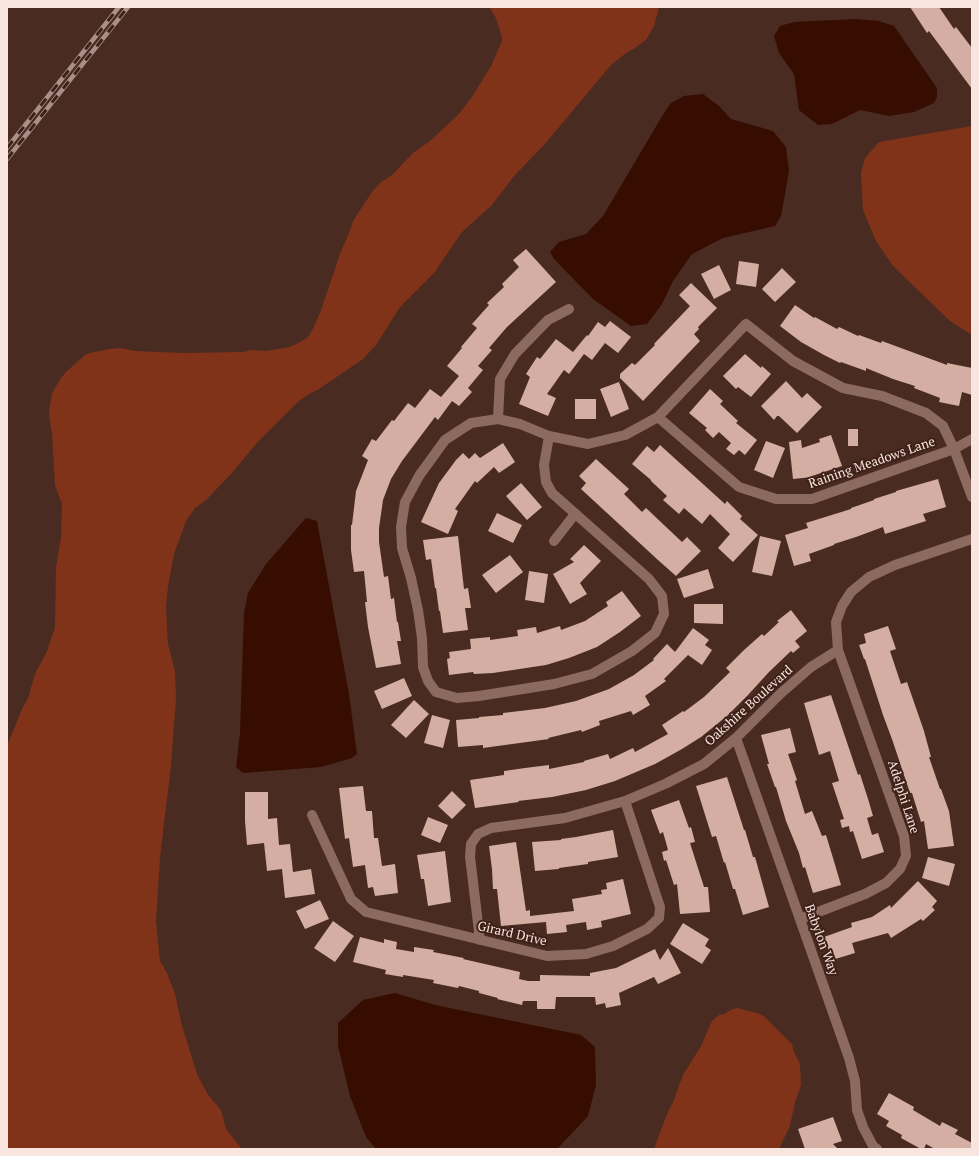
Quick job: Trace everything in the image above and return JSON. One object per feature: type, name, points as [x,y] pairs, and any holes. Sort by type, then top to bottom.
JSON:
[{"type":"street","points":[[498,419],[500,379],[515,354],[548,320],[568,309]]},
{"type":"street","points":[[549,436],[544,466],[546,482],[552,493],[649,579],[662,596],[664,614],[655,633],[632,651],[592,674],[554,684],[479,696],[456,698],[436,692],[428,681],[423,667],[422,638],[418,610],[411,578],[402,548],[401,527],[405,502],[419,476],[445,440],[471,423],[498,419],[520,424],[549,436],[588,444],[625,435],[658,417],[746,324],[793,361],[843,388],[882,396],[926,413],[943,426],[954,449],[972,497]]},
{"type":"street","name":"Raining Meadows Lane","points":[[658,417],[739,487],[776,499],[812,499],[954,449],[972,439]]},
{"type":"street","points":[[554,541],[575,514]]},
{"type":"street","points":[[838,650],[836,622],[842,606],[852,592],[869,577],[888,568],[972,539]]},
{"type":"street","name":"Oakshire Boulevard","points":[[480,940],[470,857],[471,844],[478,834],[491,828],[565,818],[625,801],[665,784],[704,764],[736,738],[780,694],[811,667],[838,650]]},
{"type":"street","name":"Adelphi Lane","points":[[800,919],[865,894],[886,883],[900,869],[906,856],[904,836],[838,650]]},
{"type":"street","name":"Babylon Way","points":[[736,738],[849,1058],[855,1081],[857,1110],[863,1127],[873,1146],[877,1149]]},
{"type":"street","name":"Girard Drive","points":[[312,815],[351,899],[366,912],[548,956],[586,954],[613,946],[648,928],[659,918],[660,907],[625,801]]},
{"type":"shaded area","points":[[489,7],[659,7],[654,26],[646,40],[611,65],[544,145],[515,175],[491,206],[462,232],[434,273],[400,307],[376,345],[363,359],[299,401],[256,444],[232,473],[206,500],[195,508],[186,521],[174,554],[168,586],[166,608],[168,644],[175,671],[176,698],[171,766],[160,857],[156,921],[160,961],[167,973],[175,994],[182,1026],[197,1074],[208,1095],[221,1110],[226,1129],[242,1149],[7,1149],[7,746],[28,698],[35,674],[47,651],[55,627],[56,567],[61,537],[62,504],[55,485],[52,433],[49,411],[52,393],[66,372],[85,355],[90,353],[121,348],[135,351],[183,353],[244,352],[250,350],[267,351],[290,347],[308,337],[321,310],[353,221],[372,192],[380,183],[392,175],[413,153],[430,141],[458,115],[472,97],[491,66],[502,41],[502,37],[495,16]]},
{"type":"shaded area","points":[[856,19],[879,21],[894,26],[937,88],[937,97],[934,103],[914,112],[889,116],[860,110],[832,124],[818,125],[799,110],[794,74],[779,53],[774,36],[780,26],[794,22]]},
{"type":"shaded area","points":[[703,94],[719,106],[731,119],[773,131],[786,147],[789,171],[781,216],[775,226],[723,238],[692,254],[673,281],[662,304],[647,324],[631,326],[593,299],[554,259],[550,252],[559,242],[586,234],[603,216],[671,103],[684,96]]},
{"type":"shaded area","points":[[972,126],[972,335],[950,321],[893,266],[876,241],[863,210],[861,173],[865,158],[879,142]]},
{"type":"shaded area","points":[[306,518],[317,521],[349,694],[357,754],[352,758],[321,767],[243,773],[236,767],[240,733],[244,613],[248,593],[266,564]]},
{"type":"shaded area","points":[[395,993],[435,1005],[581,1035],[595,1047],[596,1085],[588,1116],[557,1149],[376,1149],[366,1137],[350,1096],[338,1046],[338,1023],[363,1000]]},
{"type":"shaded area","points":[[737,1008],[764,1016],[792,1044],[800,1064],[801,1085],[795,1102],[790,1126],[779,1149],[654,1149],[683,1075],[701,1046],[712,1021],[719,1015],[725,1014],[730,1010]]},
{"type":"building","points":[[910,7],[939,7],[954,29],[956,27],[972,48],[972,89],[929,31],[927,33]]},
{"type":"building","points":[[526,249],[556,282],[507,327],[489,348],[492,350],[478,366],[483,370],[468,388],[472,392],[459,406],[452,401],[438,420],[435,417],[402,461],[391,479],[383,500],[379,528],[379,542],[384,577],[388,576],[391,599],[394,598],[401,641],[397,641],[401,664],[376,668],[368,627],[365,602],[367,602],[364,571],[354,572],[351,550],[351,525],[356,491],[368,460],[362,456],[372,439],[376,441],[392,420],[394,421],[408,403],[415,408],[430,389],[441,397],[459,376],[447,366],[477,328],[472,324],[489,305],[487,303],[504,287],[502,284],[519,267],[513,260]]},
{"type":"building","points":[[739,261],[759,264],[756,287],[736,284]]},
{"type":"building","points":[[719,265],[731,290],[714,299],[701,274]]},
{"type":"building","points":[[782,268],[796,282],[775,302],[762,289]]},
{"type":"building","points":[[691,283],[717,308],[698,327],[699,329],[694,334],[700,341],[643,401],[620,378],[620,374],[632,363],[635,365],[690,306],[679,295]]},
{"type":"building","points":[[795,305],[814,318],[815,317],[837,329],[839,327],[858,336],[859,335],[881,343],[882,341],[947,365],[947,363],[972,368],[972,395],[962,392],[959,406],[939,402],[940,398],[914,388],[915,386],[866,368],[866,371],[841,362],[840,363],[824,355],[801,342],[780,326]]},
{"type":"building","points":[[610,321],[631,337],[618,353],[605,343],[592,360],[584,354],[569,374],[564,370],[547,394],[556,398],[548,416],[519,404],[530,377],[526,374],[537,357],[540,359],[556,339],[573,352],[587,335],[588,336],[598,322],[605,327]]},
{"type":"building","points":[[745,354],[761,368],[762,366],[771,374],[751,397],[738,387],[736,389],[723,376]]},
{"type":"building","points":[[786,381],[802,398],[807,393],[822,407],[797,433],[779,416],[777,416],[774,420],[761,406]]},
{"type":"building","points":[[619,382],[629,409],[611,417],[600,389]]},
{"type":"building","points":[[710,389],[723,401],[720,404],[738,421],[736,423],[757,440],[745,455],[739,450],[734,455],[726,449],[731,443],[719,432],[713,438],[705,430],[707,428],[689,413]]},
{"type":"building","points":[[575,399],[596,399],[596,419],[575,419]]},
{"type":"building","points":[[848,429],[858,429],[858,446],[848,446]]},
{"type":"building","points":[[831,435],[842,466],[812,476],[813,477],[793,479],[789,442],[801,440],[802,448],[820,442],[819,439]]},
{"type":"building","points":[[766,441],[785,448],[773,478],[754,470]]},
{"type":"building","points":[[503,443],[515,462],[499,473],[494,467],[477,483],[475,481],[455,509],[458,511],[448,534],[421,522],[439,483],[463,453],[469,459],[475,453],[480,458]]},
{"type":"building","points":[[660,445],[725,504],[727,501],[742,516],[740,519],[758,535],[733,562],[718,548],[730,534],[710,514],[702,524],[684,508],[679,514],[663,500],[667,496],[632,464],[647,446],[654,452]]},
{"type":"building","points":[[596,459],[629,489],[624,494],[642,512],[646,508],[682,542],[687,537],[701,551],[676,576],[581,489],[586,483],[579,476]]},
{"type":"building","points":[[938,479],[946,507],[923,514],[926,521],[885,534],[883,527],[809,554],[811,561],[794,566],[785,535],[808,528],[806,523],[851,509],[896,491]]},
{"type":"building","points":[[521,483],[542,507],[527,520],[506,496]]},
{"type":"building","points":[[497,513],[522,525],[513,543],[488,531]]},
{"type":"building","points":[[458,536],[464,589],[468,588],[471,608],[465,608],[468,630],[443,633],[431,559],[426,560],[423,540]]},
{"type":"building","points":[[760,536],[781,541],[772,576],[752,572]]},
{"type":"building","points":[[584,545],[601,561],[580,583],[587,594],[570,604],[553,574],[574,562],[570,559]]},
{"type":"building","points":[[510,555],[523,572],[496,593],[482,575]]},
{"type":"building","points":[[708,569],[714,588],[684,598],[677,579]]},
{"type":"building","points":[[529,571],[548,574],[544,603],[525,600]]},
{"type":"building","points":[[622,591],[641,616],[597,647],[546,665],[493,673],[474,674],[473,672],[449,675],[447,659],[450,658],[449,652],[471,649],[470,639],[490,637],[490,640],[518,636],[517,630],[536,627],[537,633],[560,626],[561,630],[585,621],[608,606],[606,602]]},
{"type":"building","points":[[694,604],[723,604],[723,624],[694,623]]},
{"type":"building","points":[[791,610],[807,631],[795,641],[800,647],[793,653],[791,651],[727,716],[701,737],[682,749],[655,764],[615,781],[586,790],[552,797],[475,808],[470,780],[504,775],[504,771],[525,768],[549,765],[549,769],[584,762],[608,754],[610,759],[633,748],[635,752],[668,734],[662,725],[683,711],[684,712],[704,697],[730,672],[726,668],[744,650],[762,634],[764,636],[779,622],[777,621]]},
{"type":"building","points":[[888,626],[896,649],[890,651],[901,684],[907,682],[924,731],[931,757],[929,757],[949,811],[954,846],[928,849],[924,821],[921,822],[912,793],[910,793],[859,645],[866,643],[864,634]]},
{"type":"building","points":[[693,628],[709,640],[705,645],[712,650],[702,665],[688,655],[664,679],[666,681],[645,696],[650,705],[633,715],[631,711],[599,721],[600,725],[582,732],[581,730],[548,738],[549,739],[483,748],[483,745],[458,747],[456,720],[503,715],[503,713],[545,708],[576,701],[609,689],[634,675],[654,660],[653,659],[667,644],[675,652]]},
{"type":"building","points":[[404,678],[412,696],[382,709],[374,691]]},
{"type":"building","points":[[831,695],[858,775],[860,774],[869,802],[873,816],[867,818],[872,835],[878,833],[884,852],[862,859],[853,831],[850,832],[849,826],[842,828],[840,820],[844,819],[832,783],[839,781],[830,751],[819,755],[804,703]]},
{"type":"building","points":[[414,700],[429,714],[406,738],[391,725]]},
{"type":"building","points":[[432,715],[450,720],[443,748],[424,743]]},
{"type":"building","points":[[790,728],[796,752],[788,754],[797,780],[795,781],[805,814],[812,811],[822,836],[826,835],[841,885],[813,893],[805,867],[803,868],[799,853],[786,821],[776,787],[767,764],[769,764],[761,735]]},
{"type":"building","points":[[727,777],[753,857],[755,857],[769,907],[743,915],[716,836],[712,837],[696,786]]},
{"type":"building","points":[[363,786],[366,811],[372,811],[374,838],[378,838],[382,866],[395,864],[398,893],[375,896],[373,887],[368,888],[365,865],[353,867],[349,838],[345,839],[339,788]]},
{"type":"building","points":[[452,791],[466,805],[452,819],[438,806]]},
{"type":"building","points":[[245,792],[268,792],[268,819],[277,818],[279,845],[290,844],[293,872],[311,869],[315,894],[285,898],[282,869],[267,871],[264,843],[247,845]]},
{"type":"building","points":[[679,800],[689,828],[691,827],[695,842],[690,843],[704,887],[708,887],[710,912],[680,914],[677,884],[674,885],[666,860],[664,861],[662,852],[668,850],[663,832],[660,834],[651,810]]},
{"type":"building","points":[[428,817],[448,825],[440,843],[421,835]]},
{"type":"building","points":[[613,830],[618,857],[559,869],[535,871],[532,842],[561,840]]},
{"type":"building","points":[[516,842],[526,911],[530,910],[530,916],[574,911],[572,899],[602,894],[601,890],[607,889],[606,883],[623,879],[631,914],[601,921],[602,927],[587,930],[586,922],[566,925],[567,932],[547,934],[546,922],[501,926],[497,889],[493,889],[489,846]]},
{"type":"building","points":[[445,851],[451,902],[428,906],[424,879],[421,879],[417,855]]},
{"type":"building","points":[[928,857],[955,864],[949,886],[922,878]]},
{"type":"building","points":[[918,881],[937,901],[932,907],[935,910],[923,921],[921,919],[891,938],[888,933],[852,943],[855,953],[832,960],[824,937],[852,927],[851,923],[872,917],[890,905],[891,908]]},
{"type":"building","points":[[320,900],[329,919],[305,929],[296,911]]},
{"type":"building","points":[[333,921],[354,936],[335,962],[314,948]]},
{"type":"building","points":[[683,923],[709,939],[705,946],[711,950],[702,964],[670,944]]},
{"type":"building","points":[[360,937],[384,943],[384,939],[397,942],[396,949],[414,952],[414,947],[434,950],[433,952],[520,972],[519,979],[528,981],[540,981],[540,975],[590,976],[590,973],[616,968],[655,949],[660,960],[668,948],[681,973],[658,984],[654,977],[619,993],[621,1005],[606,1008],[605,1003],[596,1005],[595,997],[556,997],[555,1009],[537,1009],[537,1001],[523,1001],[522,1005],[497,999],[498,998],[479,993],[479,991],[459,986],[458,988],[433,983],[434,980],[385,974],[386,970],[353,962]]},
{"type":"building","points":[[889,1093],[914,1107],[913,1110],[940,1126],[942,1122],[958,1130],[955,1134],[972,1143],[972,1149],[935,1149],[926,1144],[924,1149],[921,1149],[901,1138],[902,1135],[886,1126],[889,1121],[877,1114]]},
{"type":"building","points":[[833,1117],[842,1141],[833,1144],[838,1149],[805,1149],[798,1129]]},
{"type":"railway","points":[[7,148],[119,7]]},
{"type":"railway","points":[[7,159],[128,7]]}]
